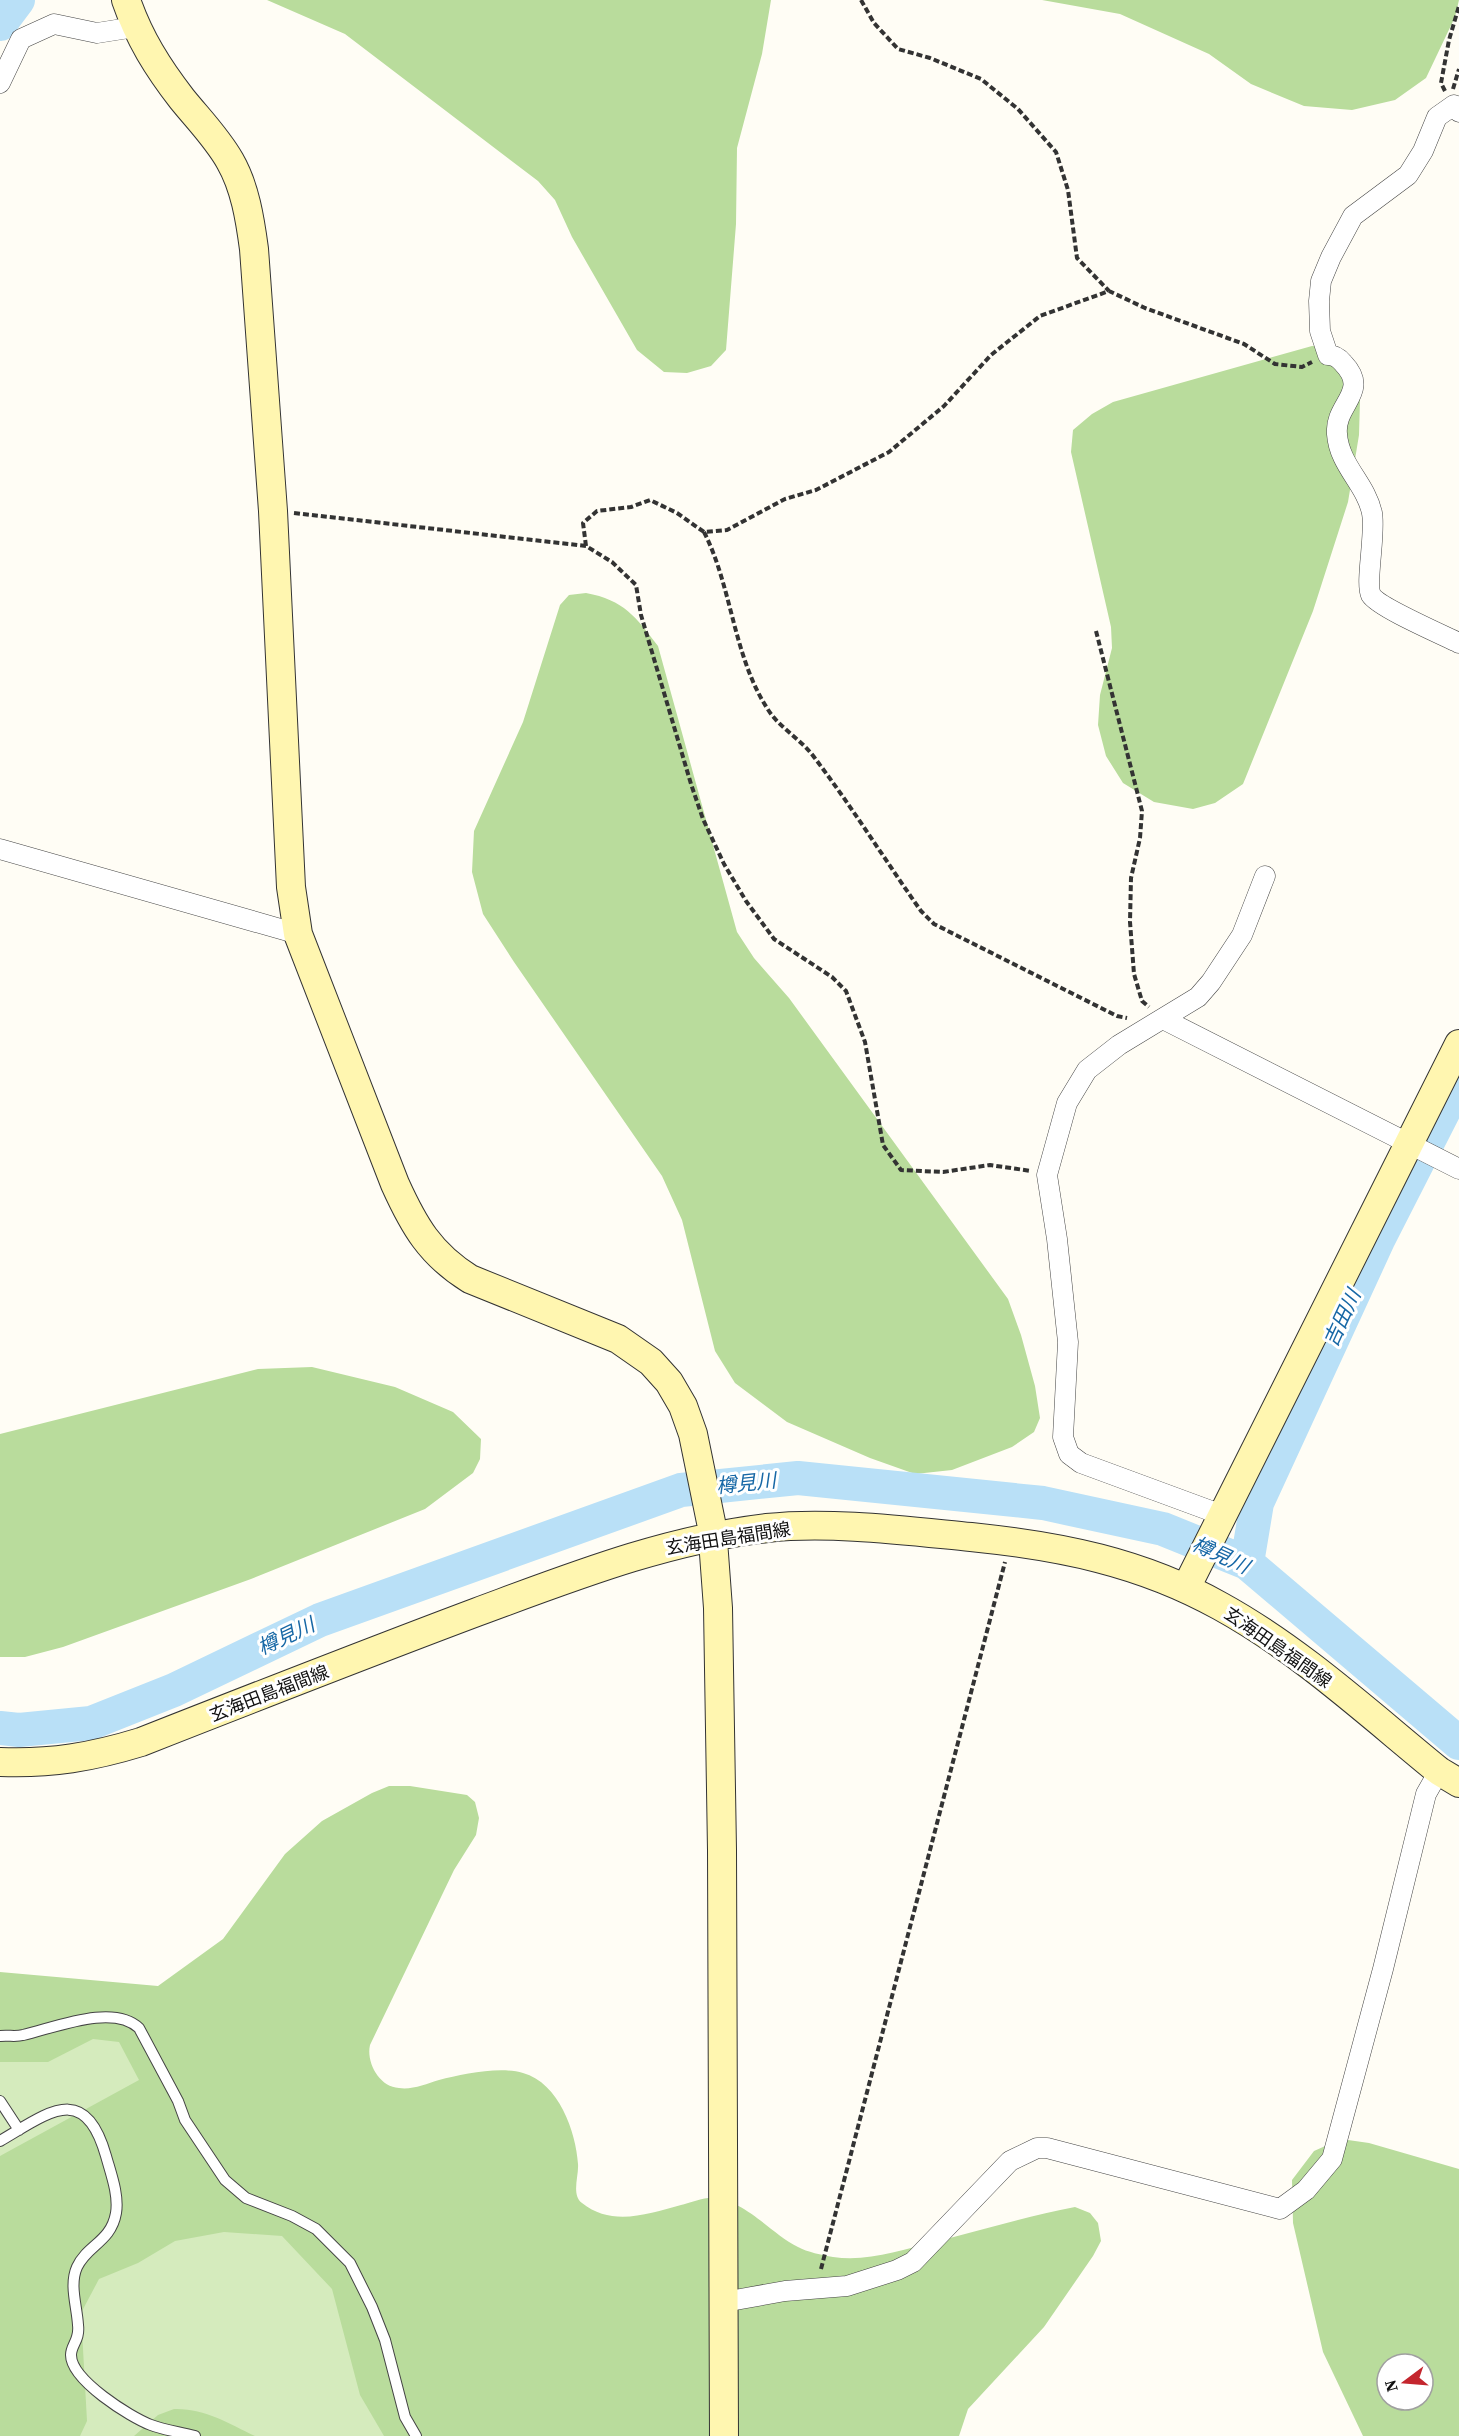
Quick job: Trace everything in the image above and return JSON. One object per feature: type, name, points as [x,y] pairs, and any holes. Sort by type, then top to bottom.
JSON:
[{"type":"street","points":[[126,0],[135,27],[150,55],[219,143],[231,163],[241,185],[249,218],[254,249],[273,511],[291,887],[298,934],[395,1184],[411,1220],[451,1268],[470,1279],[618,1339],[651,1362],[669,1382],[683,1406],[693,1434],[712,1532],[718,1608],[722,1850],[724,2436]]},
{"type":"street","points":[[0,83],[21,39],[54,24],[97,33],[135,27]]},
{"type":"street","points":[[1456,108],[1437,117],[1423,151],[1408,175],[1362,207],[1353,216],[1321,281],[1319,301],[1320,331],[1328,355],[1339,359],[1349,369],[1354,381],[1354,391],[1339,417],[1336,432],[1345,464],[1364,494],[1372,512],[1374,532],[1368,583],[1370,594],[1384,605],[1459,643]]},
{"type":"street","points":[[0,849],[298,934]]},
{"type":"street","points":[[1220,1520],[1080,1463],[1069,1454],[1063,1437],[1068,1342],[1057,1239],[1047,1175],[1067,1102],[1087,1070],[1119,1045],[1198,997],[1227,961],[1242,935],[1265,876]]},
{"type":"street","points":[[1163,1019],[1459,1168]]},
{"type":"street","points":[[1189,1582],[1459,1044]]},
{"type":"street","name":"玄海田島福間線","points":[[0,1762],[58,1762],[103,1754],[141,1742],[566,1579],[712,1532],[819,1526],[1011,1541],[1085,1555],[1189,1582],[1300,1659],[1449,1777]]},
{"type":"street","points":[[724,2302],[817,2287],[836,2288],[897,2270],[913,2262],[1010,2161],[1037,2148],[1047,2148],[1280,2209],[1306,2190],[1332,2159],[1340,2137],[1426,1794],[1449,1777]]},
{"type":"lane","points":[[0,2036],[19,2036],[80,2020],[103,2017],[132,2022],[139,2028],[178,2101],[185,2120],[225,2180],[246,2198],[311,2225],[328,2239],[350,2263],[372,2307],[385,2340],[405,2416],[416,2436]]},
{"type":"lane","points":[[0,2101],[19,2130]]},
{"type":"lane","points":[[0,2141],[42,2117],[67,2110],[76,2110],[85,2114],[96,2128],[114,2186],[116,2212],[110,2232],[81,2259],[74,2273],[73,2283],[79,2333],[71,2355],[78,2373],[90,2386],[134,2416],[151,2425],[195,2436]]},
{"type":"path","points":[[861,0],[874,23],[898,50],[930,58],[981,79],[1018,109],[1056,152],[1068,190],[1077,258],[1109,291],[1144,308],[1244,344],[1275,364],[1302,367],[1328,355]]},
{"type":"path","points":[[1456,108],[1441,83],[1449,40],[1459,6]]},
{"type":"path","points":[[704,532],[727,530],[785,499],[816,490],[839,479],[888,452],[944,406],[991,355],[1040,316],[1109,291]]},
{"type":"path","points":[[586,546],[583,524],[597,511],[631,507],[650,500],[677,513],[704,532],[714,552],[751,677],[767,708],[782,728],[813,755],[921,911],[934,924],[1117,1016],[1132,1019],[1163,1019]]},
{"type":"path","points":[[273,511],[586,546],[612,562],[636,585],[641,615],[691,784],[703,819],[724,864],[746,901],[774,939],[832,977],[846,991],[865,1042],[884,1144],[901,1170],[943,1172],[990,1165],[1025,1169],[1047,1175]]},
{"type":"path","points":[[1096,631],[1142,811],[1140,838],[1131,878],[1130,922],[1134,974],[1142,1001],[1163,1019]]},
{"type":"path","points":[[817,2287],[1011,1541]]},
{"type":"green space","points":[[267,0],[771,0],[762,54],[737,148],[736,224],[726,350],[711,366],[687,373],[664,372],[637,350],[572,237],[555,200],[538,181],[345,34]]},
{"type":"green space","points":[[1042,0],[1459,0],[1455,17],[1426,78],[1395,100],[1352,110],[1304,106],[1251,84],[1209,54],[1120,14]]},
{"type":"green space","points":[[1329,345],[1351,369],[1360,400],[1359,435],[1348,502],[1313,611],[1243,784],[1215,803],[1193,809],[1154,802],[1123,783],[1106,756],[1098,725],[1100,695],[1112,648],[1111,627],[1071,452],[1073,430],[1092,414],[1113,402],[1312,346]]},
{"type":"green space","points":[[586,593],[620,605],[636,618],[658,646],[737,932],[754,958],[789,998],[1008,1299],[1035,1386],[1040,1418],[1034,1432],[1012,1447],[952,1470],[915,1474],[870,1458],[787,1422],[735,1383],[715,1351],[682,1220],[662,1176],[483,914],[472,872],[474,831],[523,722],[560,605],[569,595]]},
{"type":"green space","points":[[312,1367],[395,1387],[453,1412],[481,1439],[480,1459],[473,1473],[425,1509],[251,1579],[63,1647],[25,1657],[0,1657],[0,1434],[258,1369]]},
{"type":"green space","points":[[389,1786],[410,1786],[467,1795],[475,1802],[479,1818],[476,1835],[454,1870],[370,2045],[372,2066],[385,2083],[392,2087],[404,2088],[459,2075],[503,2070],[536,2078],[556,2098],[569,2124],[577,2151],[577,2195],[582,2203],[605,2215],[618,2217],[643,2215],[708,2198],[721,2199],[745,2210],[787,2241],[802,2249],[846,2258],[872,2257],[897,2252],[1075,2207],[1090,2213],[1098,2223],[1101,2241],[1093,2256],[1044,2327],[968,2409],[959,2436],[384,2436],[360,2395],[332,2289],[282,2236],[224,2232],[175,2241],[138,2263],[99,2279],[81,2313],[87,2421],[80,2436],[0,2436],[0,2156],[139,2080],[119,2042],[93,2039],[48,2062],[0,2062],[0,1972],[158,1986],[223,1939],[285,1854],[322,1821]]},
{"type":"green space","points":[[104,2015],[297,2214],[420,2436],[0,2436],[0,2033]]},
{"type":"green space","points":[[1341,2139],[1369,2143],[1459,2169],[1459,2436],[1363,2436],[1323,2352],[1293,2223],[1292,2180],[1314,2151]]},
{"type":"green space","points":[[174,2409],[206,2414],[255,2436],[134,2436],[158,2415]]},
{"type":"waterway","points":[[0,24],[18,0]]},
{"type":"waterway","name":"吉田川","points":[[1247,1563],[1257,1503],[1379,1238],[1459,1081]]},
{"type":"waterway","name":"樽見川","points":[[0,1728],[19,1730],[91,1723],[174,1690],[320,1620],[681,1490],[798,1478],[1043,1503],[1163,1529],[1247,1563],[1459,1743]]}]
